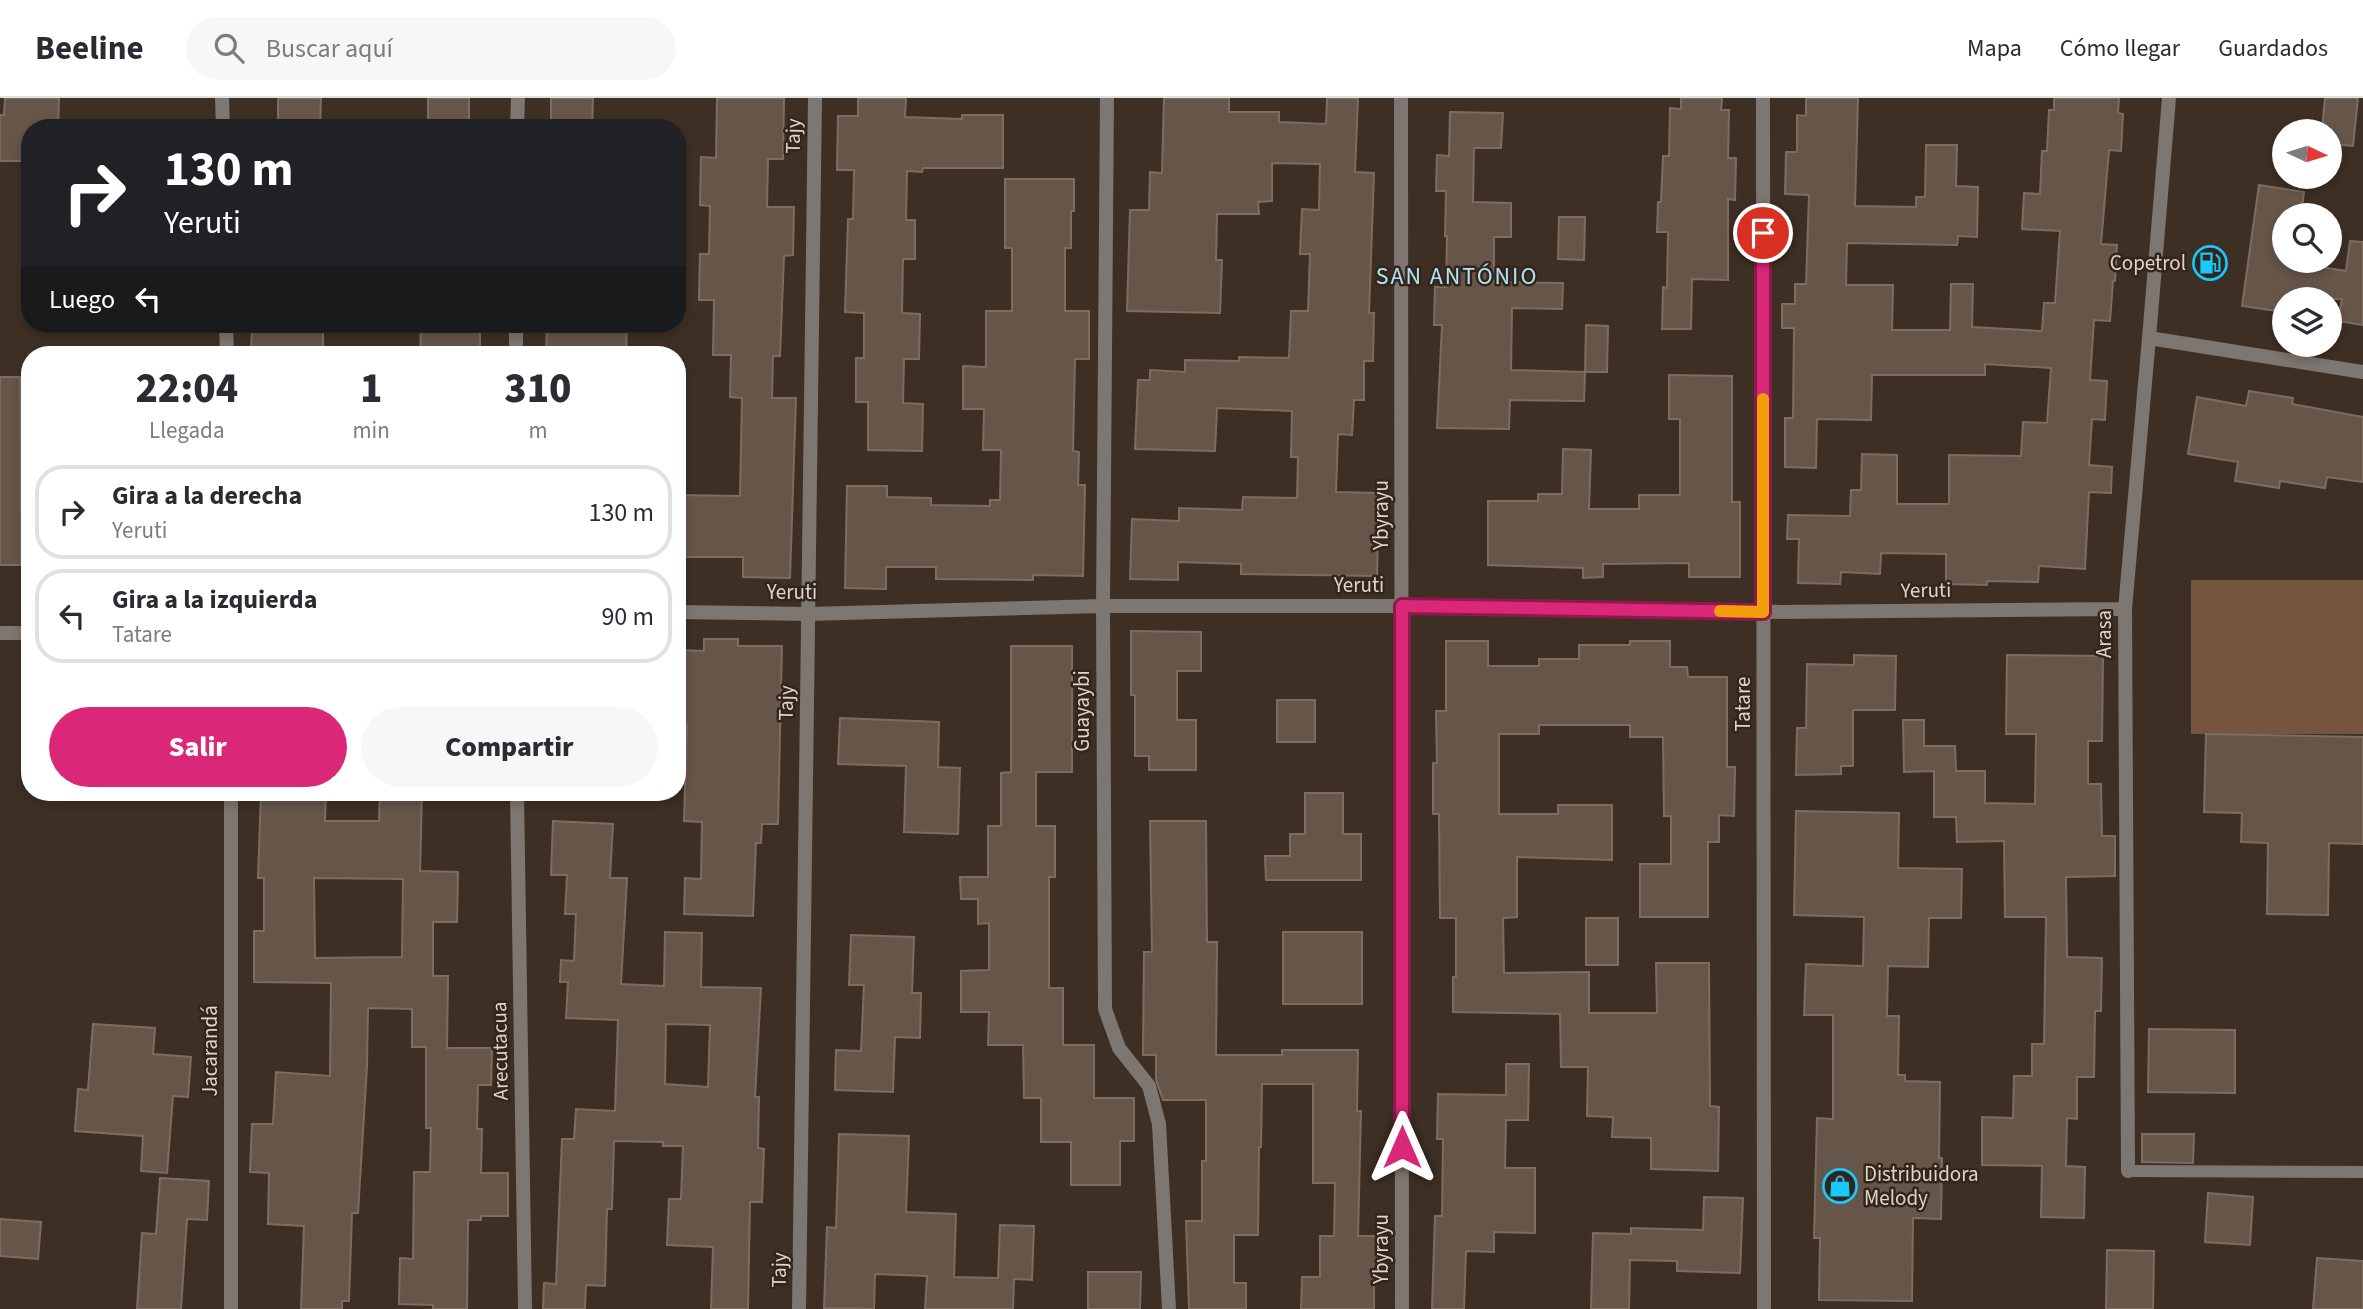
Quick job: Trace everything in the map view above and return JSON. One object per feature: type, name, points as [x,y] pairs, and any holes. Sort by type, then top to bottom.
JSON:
[{"type":"street","points":[[517,119],[518,98]]},
{"type":"street","name":"Tajy","points":[[799,1309],[815,98]]},
{"type":"street","name":"Guayaybi","points":[[1107,98],[1103,606],[1105,1009],[1119,1048],[1149,1086],[1160,1124],[1169,1309]]},
{"type":"street","name":"Ybyrayu","points":[[1401,98],[1402,1309]]},
{"type":"street","name":"Tatare","points":[[1763,98],[1764,1309]]},
{"type":"street","name":"Arasa","points":[[2128,1171],[2124,609],[2169,98]]},
{"type":"street","points":[[220,100],[222,119]]},
{"type":"street","points":[[2149,338],[2363,372]]},
{"type":"street","name":"Yeruti","points":[[686,612],[808,614],[1103,606],[1402,606],[1763,612],[2124,609]]},
{"type":"street","points":[[0,633],[21,633]]},
{"type":"street","name":"Jacarandá","points":[[231,801],[231,1309]]},
{"type":"street","name":"Arecutacua","points":[[517,801],[525,1309]]},
{"type":"lane","points":[[2128,1171],[2363,1172]]},
{"type":"shaded area","points":[[2191,580],[2363,580],[2363,734],[2191,734]]},
{"type":"building","points":[[5,98],[59,98],[58,119],[21,119],[21,161],[0,161],[0,115],[4,115]]},
{"type":"building","points":[[278,98],[321,98],[320,119],[278,119]]},
{"type":"building","points":[[428,98],[469,98],[469,119],[428,119]]},
{"type":"building","points":[[551,98],[593,98],[592,119],[551,119]]},
{"type":"building","points":[[717,98],[784,98],[783,159],[768,159],[767,207],[794,207],[793,255],[784,256],[780,356],[773,356],[772,398],[796,398],[790,578],[743,577],[743,557],[686,557],[686,495],[740,496],[742,398],[730,397],[731,355],[713,355],[714,300],[699,300],[700,254],[709,254],[710,206],[700,205],[701,157],[716,158]]},
{"type":"building","points":[[858,98],[906,98],[905,117],[962,119],[962,115],[1003,115],[1003,168],[923,168],[922,172],[907,171],[906,220],[915,220],[915,259],[903,259],[902,313],[920,314],[919,359],[904,359],[903,403],[923,404],[922,451],[868,450],[868,402],[856,402],[856,358],[864,358],[864,313],[845,312],[848,219],[853,219],[854,170],[837,170],[838,116],[858,116]]},
{"type":"building","points":[[1164,98],[1229,98],[1229,112],[1279,112],[1279,122],[1326,124],[1327,98],[1358,98],[1355,172],[1374,173],[1369,313],[1374,313],[1373,361],[1364,361],[1364,400],[1354,400],[1352,435],[1338,434],[1336,492],[1379,493],[1377,576],[1241,574],[1241,564],[1178,562],[1178,580],[1130,579],[1132,519],[1179,521],[1179,508],[1242,510],[1243,497],[1297,498],[1298,457],[1291,457],[1292,411],[1217,408],[1215,451],[1135,449],[1138,380],[1150,380],[1150,370],[1185,372],[1185,360],[1289,358],[1291,311],[1308,311],[1310,254],[1300,254],[1302,209],[1319,210],[1320,164],[1272,163],[1272,201],[1258,202],[1259,214],[1217,214],[1216,260],[1222,260],[1220,313],[1127,311],[1130,210],[1149,210],[1150,172],[1162,173]]},
{"type":"building","points":[[1681,98],[1722,98],[1721,110],[1729,110],[1728,158],[1736,158],[1735,200],[1728,199],[1728,280],[1692,279],[1691,329],[1662,329],[1663,287],[1667,288],[1668,232],[1657,232],[1658,202],[1661,202],[1663,156],[1669,156],[1670,108],[1681,109]]},
{"type":"building","points":[[1806,98],[1858,98],[1855,206],[1916,207],[1916,197],[1925,197],[1926,145],[1957,145],[1956,186],[1978,187],[1977,237],[1958,236],[1957,245],[1847,243],[1846,285],[1893,285],[1892,330],[1950,330],[1951,284],[1973,284],[1972,327],[2042,331],[2044,303],[2055,303],[2060,231],[2022,229],[2024,193],[2040,194],[2042,151],[2047,151],[2049,110],[2054,110],[2054,98],[2119,98],[2118,113],[2123,114],[2121,151],[2109,150],[2101,244],[2117,245],[2115,281],[2110,321],[2094,320],[2090,380],[2107,381],[2105,420],[2092,419],[2089,465],[2112,467],[2111,493],[2089,492],[2085,569],[2039,566],[2038,582],[1987,581],[1987,585],[1946,584],[1946,554],[1881,553],[1880,574],[1841,572],[1840,584],[1798,583],[1799,539],[1787,539],[1788,515],[1850,516],[1851,490],[1861,490],[1862,454],[1897,455],[1897,504],[1949,504],[1949,455],[2021,456],[2023,422],[2047,423],[2051,368],[1985,364],[1985,375],[1872,375],[1871,420],[1817,419],[1816,468],[1785,467],[1785,418],[1793,418],[1794,328],[1782,328],[1782,304],[1795,304],[1795,284],[1806,284],[1809,195],[1785,194],[1786,152],[1797,152],[1797,115],[1806,116]]},
{"type":"building","points":[[2325,98],[2358,98],[2353,146],[2342,145],[2342,119],[2323,119]]},
{"type":"building","points":[[1450,112],[1503,113],[1501,148],[1474,148],[1473,202],[1511,203],[1511,237],[1494,237],[1494,282],[1563,283],[1562,309],[1512,308],[1511,370],[1585,372],[1584,401],[1510,400],[1509,429],[1437,428],[1442,325],[1434,325],[1435,287],[1446,287],[1447,236],[1446,191],[1436,191],[1437,155],[1449,156]]},
{"type":"building","points":[[1005,179],[1074,179],[1071,248],[1065,248],[1065,311],[1089,311],[1089,359],[1075,359],[1073,451],[1079,452],[1078,485],[1085,485],[1083,576],[1033,575],[1033,580],[936,579],[936,567],[886,567],[886,589],[845,588],[847,486],[887,486],[887,497],[931,498],[931,505],[990,506],[990,500],[1000,500],[1001,450],[983,450],[984,409],[963,409],[963,366],[986,367],[986,311],[1012,311],[1012,248],[1005,248]]},
{"type":"building","points":[[2259,185],[2304,192],[2303,203],[2272,203],[2272,273],[2342,273],[2342,270],[2346,271],[2350,241],[2363,242],[2363,325],[2342,322],[2342,287],[2272,287],[2272,310],[2242,306]]},
{"type":"building","points":[[1559,217],[1585,217],[1584,260],[1558,259]]},
{"type":"building","points":[[1586,325],[1608,326],[1607,372],[1585,372]]},
{"type":"building","points":[[252,333],[323,333],[323,346],[251,346]]},
{"type":"building","points":[[421,333],[480,333],[480,346],[420,346]]},
{"type":"building","points":[[547,333],[627,333],[626,346],[546,346]]},
{"type":"building","points":[[1669,375],[1732,376],[1732,502],[1740,502],[1740,577],[1689,577],[1689,563],[1603,564],[1603,577],[1583,578],[1583,568],[1488,565],[1488,501],[1538,501],[1538,494],[1562,494],[1563,449],[1591,450],[1589,509],[1639,509],[1639,495],[1680,495],[1680,419],[1669,419]]},
{"type":"building","points":[[0,377],[20,377],[21,565],[0,565]]},
{"type":"building","points":[[2249,391],[2293,398],[2292,404],[2363,417],[2363,482],[2327,477],[2325,488],[2280,481],[2279,488],[2235,481],[2238,462],[2188,454],[2197,397],[2246,406]]},
{"type":"building","points":[[1131,631],[1201,632],[1201,671],[1177,671],[1177,720],[1196,720],[1196,770],[1149,770],[1149,756],[1135,756]]},
{"type":"building","points":[[704,639],[738,639],[738,646],[782,646],[778,824],[762,824],[761,843],[756,843],[753,916],[684,914],[685,878],[701,879],[702,822],[684,821],[686,650],[704,651]]},
{"type":"building","points":[[1446,641],[1488,641],[1488,666],[1539,666],[1539,659],[1579,659],[1579,645],[1630,645],[1630,641],[1670,641],[1670,667],[1687,667],[1688,677],[1727,677],[1727,767],[1735,767],[1734,816],[1719,815],[1719,842],[1708,842],[1708,917],[1640,917],[1640,864],[1671,864],[1671,816],[1664,816],[1663,737],[1630,737],[1630,725],[1539,725],[1539,734],[1499,734],[1499,814],[1558,814],[1558,805],[1612,805],[1612,860],[1517,857],[1517,917],[1503,918],[1504,973],[1589,972],[1589,1013],[1657,1013],[1656,963],[1709,963],[1710,1106],[1719,1107],[1718,1171],[1651,1169],[1651,1138],[1612,1137],[1613,1117],[1587,1116],[1588,1067],[1561,1067],[1560,1014],[1453,1012],[1456,918],[1440,918],[1439,814],[1433,814],[1433,763],[1437,763],[1436,711],[1446,711]]},
{"type":"building","points":[[1011,646],[1072,646],[1072,772],[1036,772],[1036,826],[1055,826],[1055,877],[1049,877],[1049,988],[1063,988],[1063,1045],[1094,1045],[1094,1098],[1134,1098],[1134,1141],[1120,1141],[1120,1185],[1071,1185],[1071,1142],[1041,1142],[1041,1098],[1024,1098],[1023,1045],[988,1045],[989,1012],[961,1012],[961,971],[989,970],[989,923],[978,924],[978,899],[961,899],[960,877],[988,877],[988,826],[1001,826],[1001,773],[1011,772]]},
{"type":"building","points":[[1854,655],[1896,656],[1895,710],[1853,710],[1853,766],[1841,766],[1841,774],[1796,775],[1797,728],[1806,728],[1807,664],[1854,665]]},
{"type":"building","points":[[2007,655],[2103,656],[2102,741],[2088,741],[2088,784],[2101,784],[2102,836],[2115,836],[2115,876],[2066,877],[2067,957],[2102,958],[2101,1011],[2095,1011],[2094,1077],[2077,1077],[2077,1119],[2067,1118],[2066,1166],[2085,1167],[2084,1218],[2041,1217],[2042,1166],[1982,1165],[1982,1117],[2013,1118],[2014,1076],[2032,1076],[2032,1044],[2044,1044],[2046,917],[2005,917],[2004,841],[1957,842],[1956,817],[1934,817],[1934,771],[1904,772],[1903,720],[1924,720],[1924,746],[1955,746],[1956,771],[1985,771],[1985,803],[2035,804],[2036,734],[2006,734]]},
{"type":"building","points":[[1277,700],[1315,700],[1315,742],[1277,742]]},
{"type":"building","points":[[840,718],[939,722],[938,767],[960,768],[958,834],[904,832],[906,766],[838,764]]},
{"type":"building","points":[[2206,734],[2363,737],[2363,844],[2329,843],[2328,915],[2267,914],[2268,843],[2241,842],[2242,813],[2204,812]]},
{"type":"building","points":[[1305,793],[1343,793],[1343,834],[1361,834],[1361,880],[1266,880],[1265,856],[1290,856],[1290,834],[1305,834]]},
{"type":"building","points":[[261,801],[326,801],[325,821],[379,821],[380,801],[422,801],[420,871],[458,872],[457,922],[433,922],[433,976],[448,976],[447,1048],[492,1048],[491,1085],[478,1085],[477,1129],[482,1129],[481,1173],[508,1173],[508,1216],[481,1216],[481,1220],[468,1220],[467,1309],[433,1309],[433,1305],[399,1304],[400,1258],[413,1259],[414,1172],[430,1172],[431,1128],[426,1128],[426,1047],[412,1047],[412,1009],[368,1008],[358,1213],[352,1213],[349,1301],[342,1301],[342,1309],[301,1309],[304,1226],[268,1224],[269,1173],[250,1172],[252,1124],[273,1124],[276,1072],[330,1076],[331,983],[254,982],[254,931],[264,931],[264,878],[258,878]],"holes":[[[314,878],[403,879],[402,957],[315,958]]]},
{"type":"building","points":[[1796,811],[1899,813],[1898,868],[1962,869],[1961,918],[1929,918],[1928,967],[1888,966],[1887,1016],[1899,1016],[1898,1075],[1905,1075],[1905,1081],[1940,1082],[1941,1219],[1913,1218],[1912,1301],[1819,1300],[1820,1238],[1814,1238],[1817,1118],[1833,1119],[1833,1015],[1804,1015],[1806,964],[1863,966],[1864,917],[1794,915]]},
{"type":"building","points":[[553,821],[613,824],[610,878],[627,878],[621,984],[664,986],[665,932],[702,933],[701,987],[761,988],[755,1097],[759,1097],[758,1148],[764,1149],[762,1202],[750,1202],[748,1309],[711,1309],[713,1247],[667,1245],[669,1199],[681,1199],[683,1146],[663,1146],[663,1142],[614,1141],[612,1209],[607,1209],[605,1286],[586,1285],[585,1309],[543,1309],[544,1283],[556,1284],[562,1139],[574,1139],[576,1109],[615,1111],[618,1020],[566,1018],[568,982],[560,982],[561,960],[574,961],[576,914],[565,914],[567,875],[551,875]],"holes":[[[666,1024],[710,1025],[708,1087],[665,1084]]]},
{"type":"building","points":[[1150,821],[1206,821],[1207,942],[1217,942],[1216,1055],[1282,1055],[1282,1050],[1358,1050],[1357,1111],[1361,1111],[1358,1236],[1379,1236],[1379,1277],[1374,1277],[1374,1309],[1301,1309],[1302,1277],[1320,1277],[1320,1236],[1334,1236],[1335,1183],[1313,1183],[1313,1084],[1262,1084],[1258,1235],[1234,1235],[1234,1283],[1246,1283],[1246,1309],[1189,1309],[1186,1221],[1202,1221],[1206,1100],[1163,1100],[1156,1080],[1156,1055],[1143,1055],[1144,952],[1152,952]]},
{"type":"building","points":[[1586,918],[1618,918],[1618,965],[1586,965]]},
{"type":"building","points":[[1283,932],[1362,932],[1362,1004],[1283,1004]]},
{"type":"building","points":[[851,935],[914,937],[912,993],[921,993],[920,1038],[895,1037],[893,1092],[835,1090],[836,1050],[861,1051],[864,985],[849,985]]},
{"type":"building","points":[[93,1024],[155,1028],[153,1054],[191,1057],[188,1097],[173,1096],[167,1173],[141,1171],[143,1136],[75,1131],[78,1089],[88,1090]]},
{"type":"building","points":[[2149,1029],[2235,1030],[2235,1093],[2148,1092]]},
{"type":"building","points":[[1506,1064],[1529,1064],[1528,1120],[1506,1120],[1505,1168],[1535,1168],[1535,1233],[1494,1232],[1494,1252],[1466,1251],[1464,1309],[1432,1309],[1435,1216],[1442,1216],[1443,1139],[1437,1139],[1438,1094],[1506,1095]]},
{"type":"building","points":[[839,1134],[909,1136],[906,1212],[956,1214],[954,1277],[998,1278],[1000,1225],[1034,1226],[1032,1280],[1014,1279],[1013,1309],[925,1309],[927,1276],[875,1274],[874,1309],[824,1308],[827,1227],[836,1228]]},
{"type":"building","points":[[2142,1134],[2194,1134],[2193,1163],[2142,1162]]},
{"type":"building","points":[[160,1178],[209,1181],[207,1220],[187,1219],[181,1309],[137,1309],[142,1233],[156,1234]]},
{"type":"building","points":[[2208,1193],[2253,1197],[2250,1245],[2205,1242]]},
{"type":"building","points":[[1704,1197],[1743,1198],[1740,1273],[1677,1271],[1677,1261],[1630,1260],[1629,1309],[1591,1309],[1593,1233],[1631,1234],[1631,1228],[1703,1230]]},
{"type":"building","points":[[0,1219],[41,1222],[38,1259],[0,1256]]},
{"type":"building","points":[[2107,1250],[2154,1251],[2153,1309],[2106,1309]]},
{"type":"building","points":[[2317,1258],[2363,1261],[2363,1309],[2313,1309]]},
{"type":"building","points":[[1088,1272],[1141,1272],[1140,1309],[1088,1309]]},
{"type":"slow traffic","points":[[1720,611],[1763,612],[1763,399]]},
{"type":"place","name":"Copetrol","points":[[2210,263]]},
{"type":"place","name":"Distribuidora Melody","points":[[1840,1186]]},
{"type":"district","name":"SAN ANTÓNIO","points":[[1457,276]]},
{"type":"route","points":[[1402,1147],[1402,606],[1763,612],[1763,233]]}]
